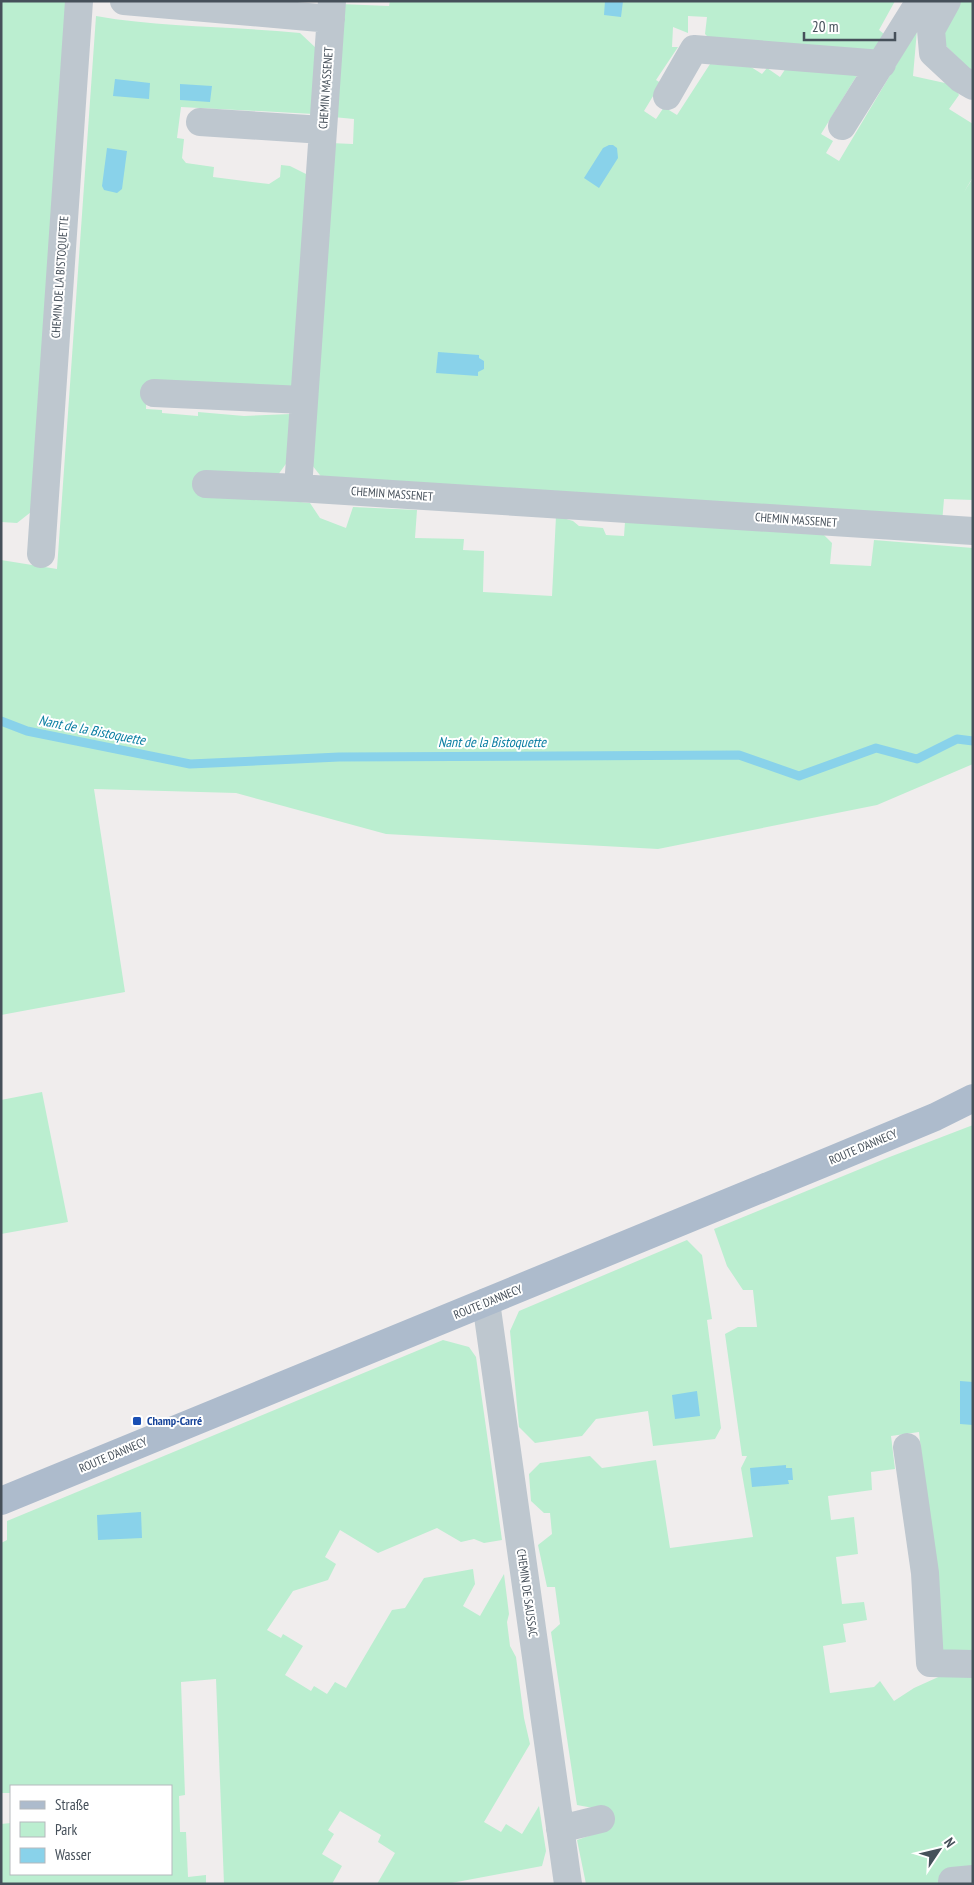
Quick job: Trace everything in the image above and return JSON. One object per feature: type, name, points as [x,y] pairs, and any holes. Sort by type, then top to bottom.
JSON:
[{"type":"main road","name":"ROUTE D'ANNECY","points":[[1,1501],[917,1125],[973,1098]]},
{"type":"street","name":"CHEMIN DE LA BISTOQUETTE","points":[[41,554],[79,1]]},
{"type":"street","points":[[124,1],[331,10]]},
{"type":"street","points":[[842,126],[920,1]]},
{"type":"street","points":[[948,1],[931,30],[933,53],[961,79],[973,86]]},
{"type":"street","name":"CHEMIN MASSENET","points":[[331,10],[298,488],[973,531]]},
{"type":"street","points":[[667,96],[694,49],[882,64]]},
{"type":"street","points":[[200,122],[323,130]]},
{"type":"street","points":[[154,393],[304,400]]},
{"type":"street","points":[[206,484],[298,488]]},
{"type":"street","name":"CHEMIN DE SAUSSAC","points":[[486,1302],[568,1884]]},
{"type":"street","points":[[907,1447],[925,1573],[930,1663],[973,1664]]},
{"type":"street","points":[[560,1828],[601,1820]]},
{"type":"green space","points":[[1,1],[67,1],[31,512],[17,523],[1,522]]},
{"type":"green space","points":[[390,1],[895,1],[879,30],[889,38],[880,52],[711,40],[705,34],[707,17],[688,16],[688,33],[673,27],[672,47],[678,47],[656,80],[661,83],[644,111],[656,119],[664,107],[677,115],[710,64],[751,67],[762,74],[767,68],[780,77],[788,65],[859,72],[821,134],[833,141],[826,153],[839,161],[917,30],[913,76],[954,85],[959,95],[949,109],[973,124],[973,177],[964,192],[973,178],[973,500],[944,499],[942,523],[323,479],[312,465],[330,143],[353,144],[354,119],[333,117],[340,4],[389,6]]},
{"type":"green space","points":[[959,1],[973,1],[973,73],[944,44],[944,28]]},
{"type":"green space","points":[[96,16],[147,23],[300,33],[317,49],[314,114],[181,107],[177,138],[184,139],[182,158],[186,163],[214,167],[213,177],[269,184],[280,177],[281,165],[290,166],[308,175],[292,390],[147,381],[146,409],[162,410],[162,413],[198,416],[198,412],[244,416],[291,414],[288,461],[275,479],[291,501],[310,503],[320,518],[346,528],[353,507],[417,510],[415,538],[464,539],[463,550],[484,551],[483,592],[552,596],[556,516],[573,521],[579,526],[603,528],[606,535],[624,536],[625,522],[823,534],[832,543],[830,564],[871,566],[874,540],[973,548],[973,764],[877,805],[658,849],[386,834],[236,793],[94,789],[125,992],[1,1015],[1,560],[57,569]]},
{"type":"green space","points":[[42,1092],[68,1222],[1,1234],[1,1100]]},
{"type":"green space","points":[[973,1125],[973,1656],[943,1654],[919,1432],[891,1436],[895,1469],[871,1472],[872,1490],[828,1496],[831,1520],[854,1517],[858,1554],[836,1557],[842,1604],[864,1602],[867,1620],[843,1624],[846,1642],[823,1646],[830,1693],[874,1687],[880,1681],[894,1701],[914,1688],[945,1674],[973,1674],[973,1872],[950,1884],[586,1884],[577,1840],[606,1830],[604,1810],[577,1805],[551,1632],[560,1624],[555,1587],[547,1587],[538,1545],[552,1534],[550,1513],[544,1513],[531,1501],[529,1474],[540,1463],[590,1456],[602,1468],[656,1460],[670,1548],[753,1537],[741,1468],[747,1456],[742,1456],[725,1334],[738,1327],[757,1327],[753,1290],[743,1290],[727,1266],[714,1229]]},
{"type":"green space","points":[[687,1240],[702,1255],[712,1319],[707,1320],[721,1428],[715,1439],[653,1446],[648,1411],[596,1419],[582,1436],[535,1443],[519,1427],[510,1331],[519,1311]]},
{"type":"green space","points":[[443,1340],[469,1347],[476,1357],[502,1540],[484,1543],[474,1539],[461,1542],[437,1528],[378,1553],[340,1530],[325,1557],[336,1564],[328,1580],[293,1591],[267,1630],[281,1638],[283,1634],[303,1646],[285,1675],[311,1691],[314,1686],[327,1694],[335,1682],[346,1688],[392,1610],[405,1608],[424,1578],[473,1569],[475,1584],[463,1606],[480,1616],[504,1574],[509,1614],[507,1622],[510,1646],[516,1657],[524,1718],[530,1744],[484,1822],[501,1832],[506,1824],[522,1834],[539,1806],[546,1851],[542,1866],[446,1884],[377,1884],[395,1853],[378,1842],[381,1835],[340,1811],[328,1830],[334,1834],[322,1854],[342,1866],[332,1884],[224,1884],[216,1679],[181,1682],[185,1795],[179,1796],[180,1832],[186,1832],[188,1877],[206,1875],[206,1884],[1,1884],[1,1824],[10,1823],[10,1875],[172,1875],[172,1785],[10,1785],[10,1793],[1,1793],[1,1543],[7,1540],[7,1521]]},
{"type":"water","points":[[605,1],[623,1],[621,17],[604,15]]},
{"type":"water","points":[[115,79],[150,83],[149,99],[113,96]]},
{"type":"water","points":[[180,84],[212,86],[210,102],[180,100]]},
{"type":"water","points":[[609,145],[617,148],[618,158],[599,188],[584,178],[603,148]]},
{"type":"water","points":[[107,148],[127,151],[122,189],[117,193],[104,190],[102,186]]},
{"type":"water","points":[[438,352],[479,355],[479,358],[484,361],[484,369],[478,372],[478,376],[436,373]]},
{"type":"water","points":[[960,1381],[973,1382],[973,1425],[960,1424]]},
{"type":"water","points":[[697,1391],[700,1416],[675,1419],[672,1395]]},
{"type":"water","points":[[786,1465],[786,1468],[792,1468],[793,1480],[788,1480],[789,1484],[752,1487],[750,1468]]},
{"type":"water","points":[[141,1512],[142,1538],[98,1540],[97,1515]]},
{"type":"waterway","name":"Nant de la Bistoquette","points":[[1,721],[27,731],[190,764],[339,757],[739,755],[799,776],[876,748],[917,759],[957,739],[973,741]]},
{"type":"place","name":"Champ-Carré","points":[[137,1421]]}]
